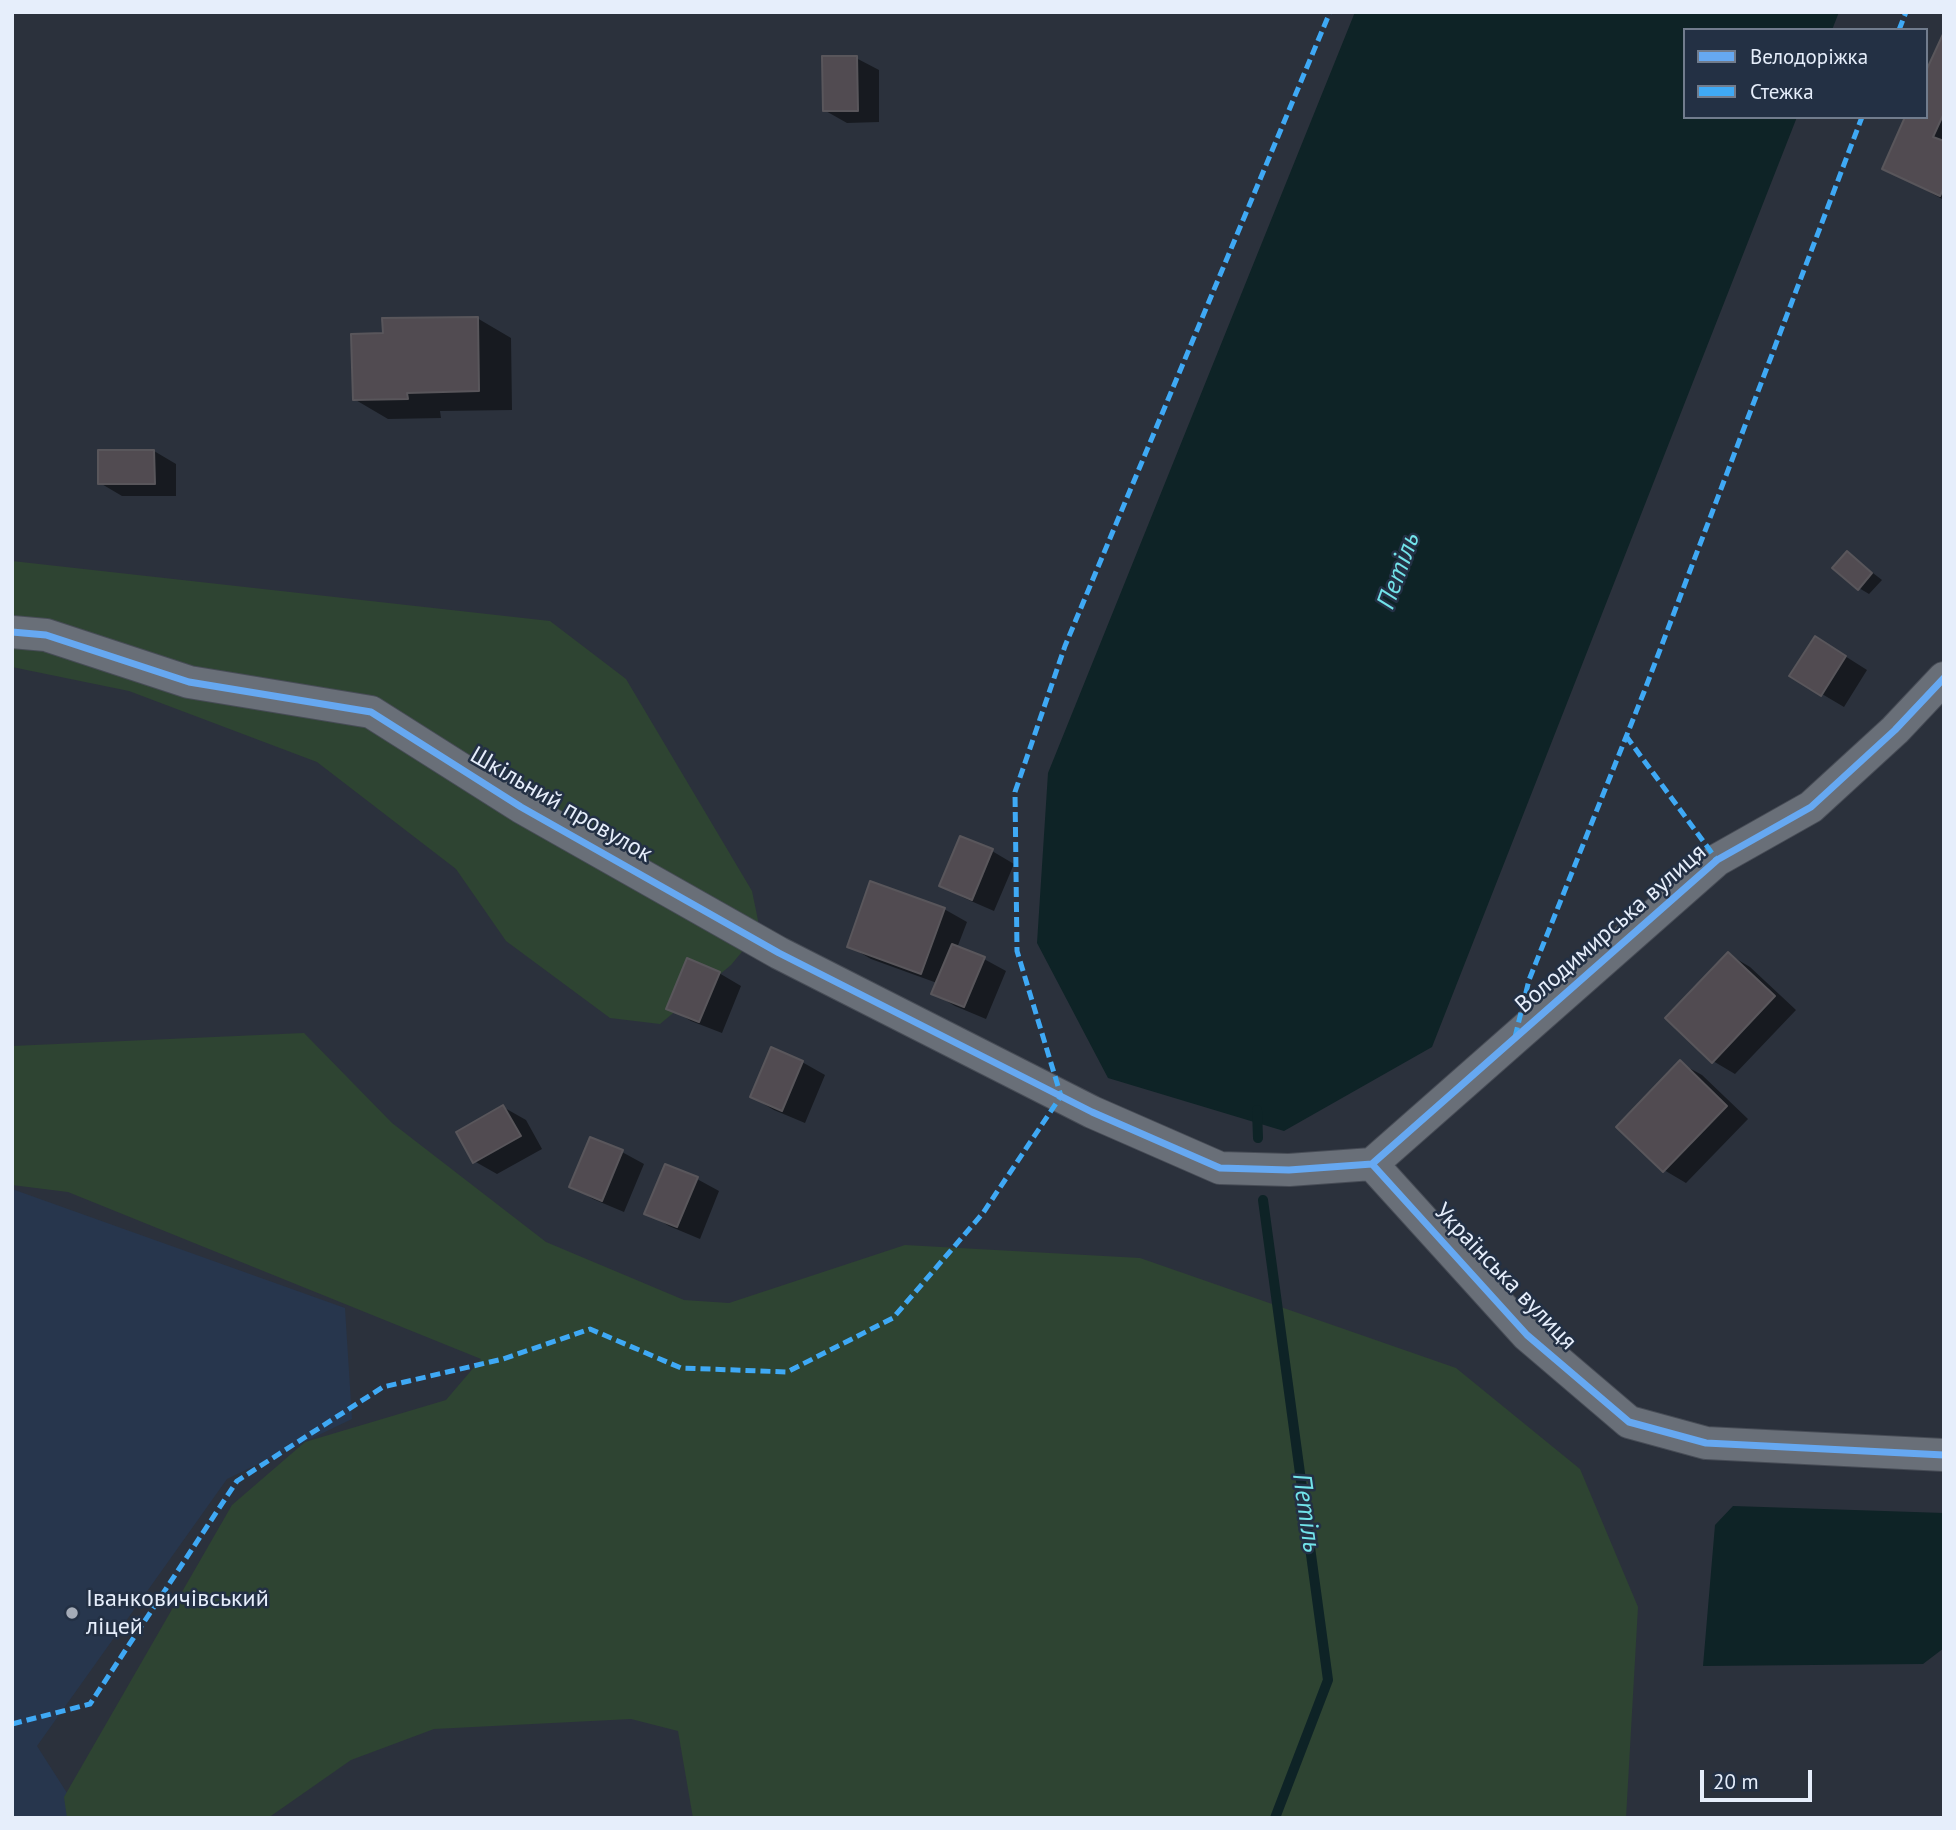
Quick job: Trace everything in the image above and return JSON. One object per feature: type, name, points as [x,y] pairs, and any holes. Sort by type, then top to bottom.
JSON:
[{"type":"street","name":"Шкільний провулок","points":[[12,632],[46,635],[189,682],[371,712],[521,807],[779,953],[1092,1112],[1220,1168],[1289,1170],[1372,1164]]},
{"type":"street","name":"Володимирська вулиця","points":[[1372,1164],[1717,860],[1811,807],[1895,730],[1944,678]]},
{"type":"street","name":"Українська вулиця","points":[[1372,1164],[1527,1335],[1629,1422],[1706,1443],[1944,1455]]},
{"type":"shaded area","name":"Іванковичівський ліцей","points":[[12,1189],[345,1308],[352,1419],[227,1479],[37,1746],[83,1818],[12,1818]]},
{"type":"green space","points":[[12,561],[550,621],[626,679],[752,891],[760,930],[731,965],[660,1024],[610,1018],[506,941],[456,869],[317,762],[129,691],[12,667]]},
{"type":"green space","points":[[304,1033],[392,1123],[546,1242],[684,1300],[729,1303],[905,1245],[1140,1258],[1456,1368],[1580,1469],[1638,1607],[1626,1818],[693,1818],[678,1731],[631,1719],[434,1729],[351,1760],[268,1818],[67,1818],[64,1797],[232,1505],[305,1442],[446,1400],[481,1359],[68,1192],[12,1185],[12,1046]]},
{"type":"water","points":[[1355,12],[1839,12],[1833,28],[1683,28],[1683,119],[1796,119],[1432,1047],[1284,1131],[1108,1078],[1037,943],[1048,773]]},
{"type":"water","points":[[1733,1506],[1944,1513],[1944,1648],[1923,1664],[1703,1666],[1715,1525]]},
{"type":"building","points":[[1944,32],[1944,113],[1933,137],[1944,141],[1944,187],[1940,196],[1882,169],[1904,119],[1928,119],[1928,67]]},
{"type":"building","points":[[822,56],[857,56],[858,111],[823,111]]},
{"type":"building","points":[[478,317],[479,391],[407,393],[408,399],[353,400],[351,334],[383,333],[382,318]]},
{"type":"building","points":[[98,450],[154,450],[155,484],[98,484]]},
{"type":"building","points":[[1847,551],[1872,573],[1858,590],[1832,568]]},
{"type":"building","points":[[1815,636],[1846,656],[1821,696],[1789,676]]},
{"type":"building","points":[[960,836],[993,849],[972,900],[939,886]]},
{"type":"building","points":[[870,881],[945,908],[921,974],[847,947]]},
{"type":"building","points":[[952,944],[985,957],[964,1007],[931,994]]},
{"type":"building","points":[[1728,952],[1775,996],[1712,1063],[1665,1018]]},
{"type":"building","points":[[687,958],[720,972],[699,1022],[666,1009]]},
{"type":"building","points":[[771,1047],[803,1061],[782,1111],[750,1097]]},
{"type":"building","points":[[1680,1060],[1727,1106],[1663,1172],[1616,1127]]},
{"type":"building","points":[[503,1105],[521,1136],[473,1163],[456,1132]]},
{"type":"building","points":[[590,1137],[623,1150],[602,1201],[569,1187]]},
{"type":"building","points":[[665,1164],[698,1177],[677,1227],[644,1214]]},
{"type":"waterway","name":"Петіль","points":[[1257,1110],[1258,1138]]},
{"type":"waterway","name":"Петіль","points":[[1263,1200],[1328,1680],[1275,1818]]},
{"type":"marked path","points":[[12,1724],[90,1704],[237,1481],[383,1387],[503,1359],[590,1329],[681,1368],[787,1372],[893,1318],[983,1213],[1061,1096],[1017,951],[1015,792],[1065,646],[1330,12]]},
{"type":"marked path","points":[[1900,28],[1906,12]]},
{"type":"marked path","points":[[1515,1037],[1529,980],[1644,692],[1861,119]]},
{"type":"marked path","points":[[1626,736],[1717,860]]},
{"type":"cycle path","points":[[12,632],[46,635],[189,682],[371,712],[521,807],[779,953],[1092,1112],[1220,1168],[1289,1170],[1372,1164]]},
{"type":"cycle path","points":[[1372,1164],[1717,860],[1811,807],[1895,730],[1944,678]]},
{"type":"cycle path","points":[[1372,1164],[1527,1335],[1629,1422],[1706,1443],[1944,1455]]},
{"type":"place","name":"Іванковичівський ліцей","points":[[72,1613]]}]
